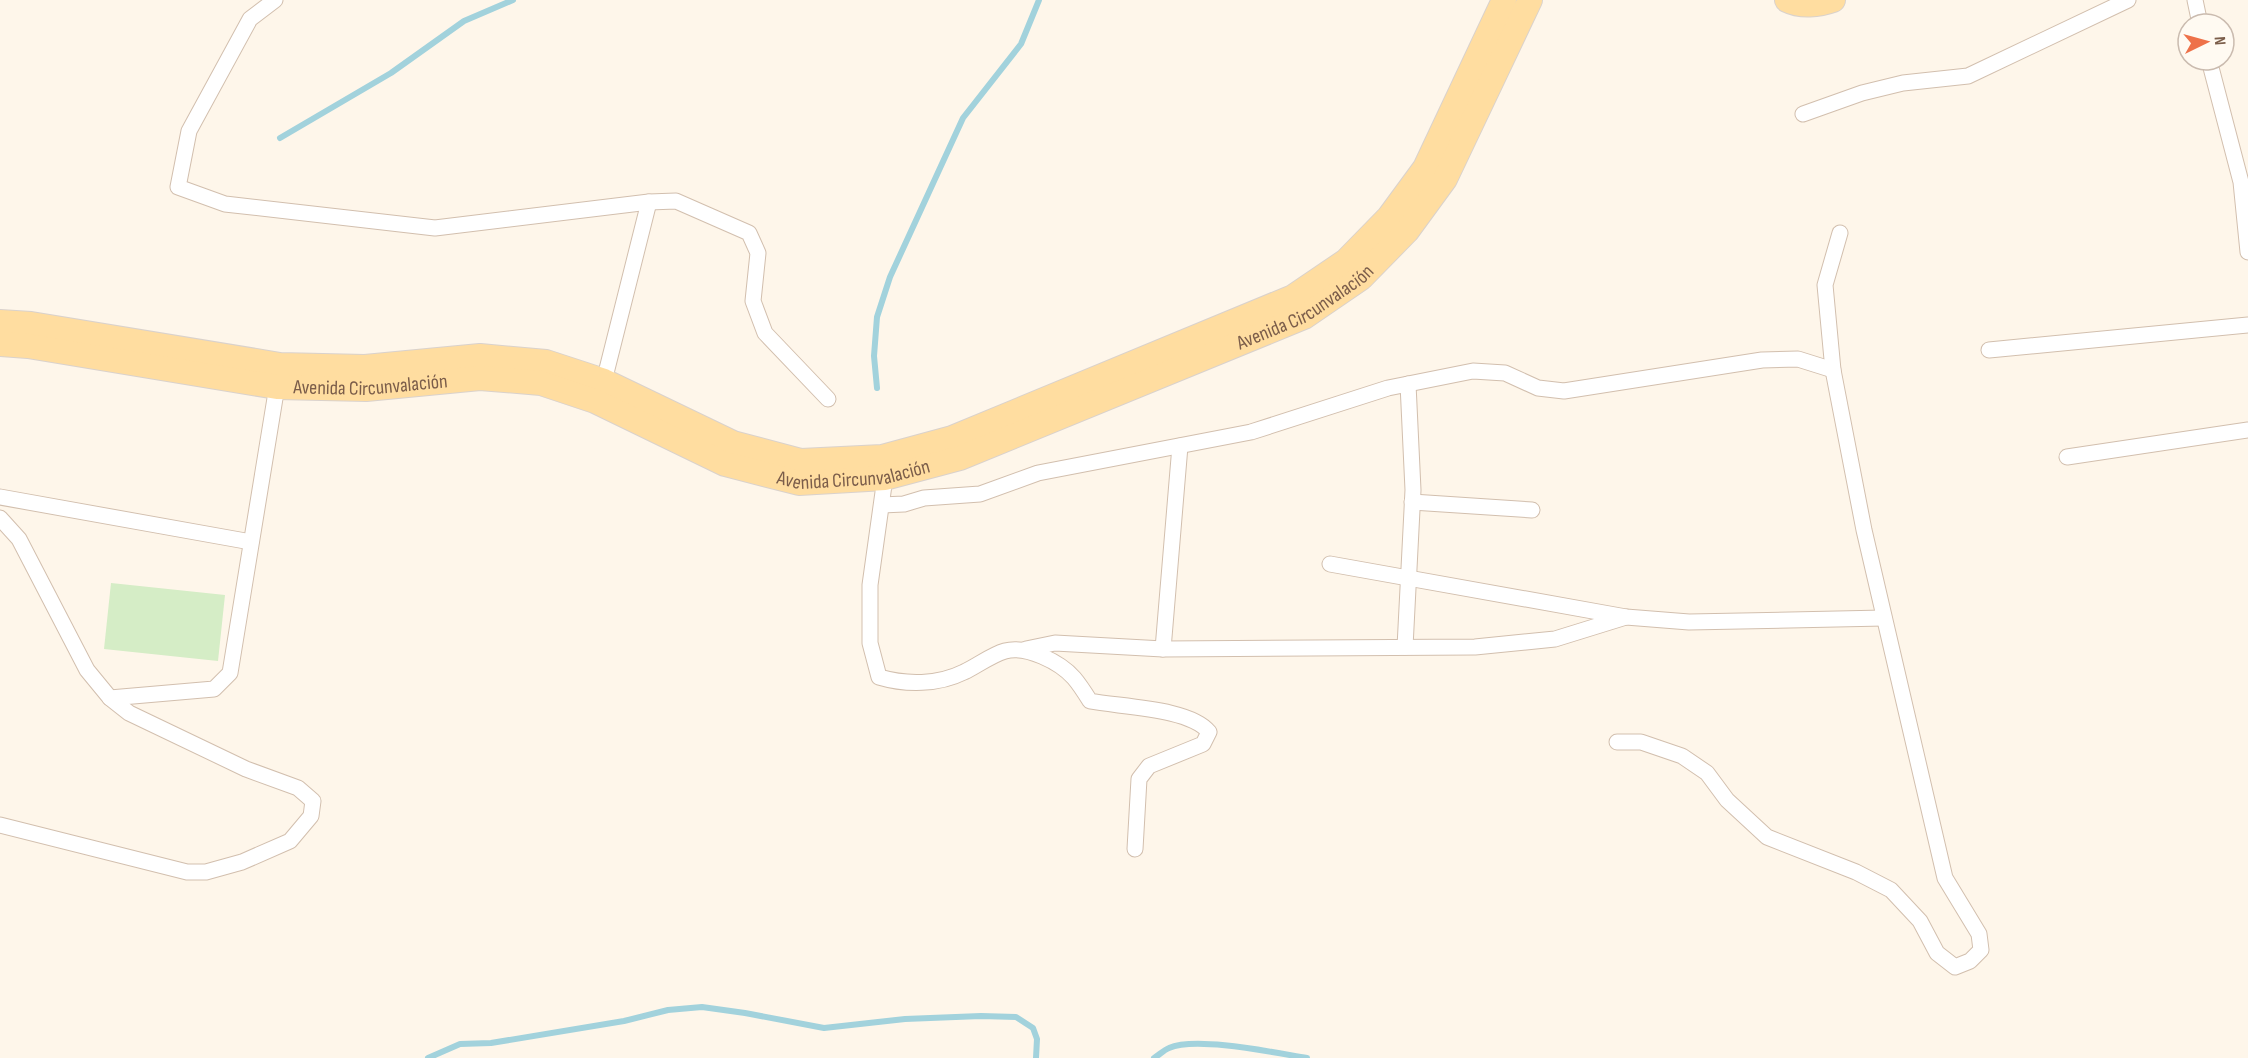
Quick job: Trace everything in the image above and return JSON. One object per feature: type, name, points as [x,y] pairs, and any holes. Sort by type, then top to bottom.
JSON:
[{"type":"main road","name":"Avenida Circunvalación","points":[[0,322],[31,324],[278,376],[480,356],[546,362],[604,381],[733,443],[801,461],[882,456],[952,438],[1293,297],[1346,261],[1389,217],[1425,168],[1504,0]]},
{"type":"main road","name":"Avenida Circunvalación","points":[[0,344],[278,376],[366,389],[480,378],[541,383],[595,401],[725,464],[799,483],[885,478],[960,459],[1304,317],[1361,278],[1407,231],[1445,179],[1530,0]]},
{"type":"main road","points":[[1787,0],[1794,3],[1820,5],[1833,0]]},
{"type":"street","points":[[275,0],[250,19],[189,131],[178,187],[225,204],[435,228],[649,202],[676,201],[749,232],[758,253],[753,301],[765,333],[828,399]]},
{"type":"street","points":[[1803,114],[1862,93],[1903,83],[1968,76],[2128,0]]},
{"type":"street","points":[[2212,72],[2241,182],[2248,252]]},
{"type":"street","points":[[604,381],[649,202]]},
{"type":"street","points":[[1617,742],[1641,742],[1682,756],[1707,773],[1727,800],[1767,837],[1856,872],[1891,890],[1920,921],[1937,953],[1955,967],[1970,961],[1981,950],[1979,934],[1945,878],[1864,530],[1833,370],[1825,285],[1840,233]]},
{"type":"street","points":[[1989,350],[2248,325]]},
{"type":"street","points":[[882,505],[904,504],[924,498],[981,494],[1038,472],[1251,432],[1388,388],[1473,371],[1505,373],[1538,388],[1564,391],[1762,360],[1798,359],[1833,370]]},
{"type":"street","points":[[110,698],[214,689],[230,672],[278,376]]},
{"type":"street","points":[[1405,647],[1412,502],[1408,384]]},
{"type":"street","points":[[2067,457],[2248,430]]},
{"type":"street","points":[[1163,649],[1180,446]]},
{"type":"street","points":[[885,478],[870,585],[870,643],[879,676],[895,682],[926,683],[961,674],[1004,651],[1026,650],[1055,643],[1163,649],[1475,647],[1555,639],[1626,617]]},
{"type":"street","points":[[0,498],[251,542]]},
{"type":"street","points":[[1412,502],[1532,510]]},
{"type":"street","points":[[0,518],[19,539],[87,670],[110,698],[129,713],[246,769],[298,788],[312,801],[311,816],[290,841],[242,862],[206,872],[187,872],[0,825]]},
{"type":"street","points":[[1330,564],[1626,617],[1689,622],[1884,618]]},
{"type":"street","points":[[1026,650],[1043,657],[1073,677],[1090,701],[1164,711],[1203,724],[1209,732],[1203,744],[1149,766],[1139,778],[1135,849]]},
{"type":"green space","points":[[111,583],[225,595],[218,661],[104,649]]},
{"type":"waterway","points":[[280,138],[391,73],[464,21],[513,0]]},
{"type":"waterway","points":[[877,388],[874,356],[877,317],[890,277],[963,118],[1021,44],[1039,0]]},
{"type":"waterway","points":[[428,1058],[460,1044],[491,1043],[624,1021],[668,1010],[702,1007],[824,1028],[905,1019],[1016,1017],[1033,1028],[1037,1039],[1036,1058]]},
{"type":"waterway","points":[[1154,1058],[1169,1048],[1198,1044],[1236,1047],[1307,1058]]}]
